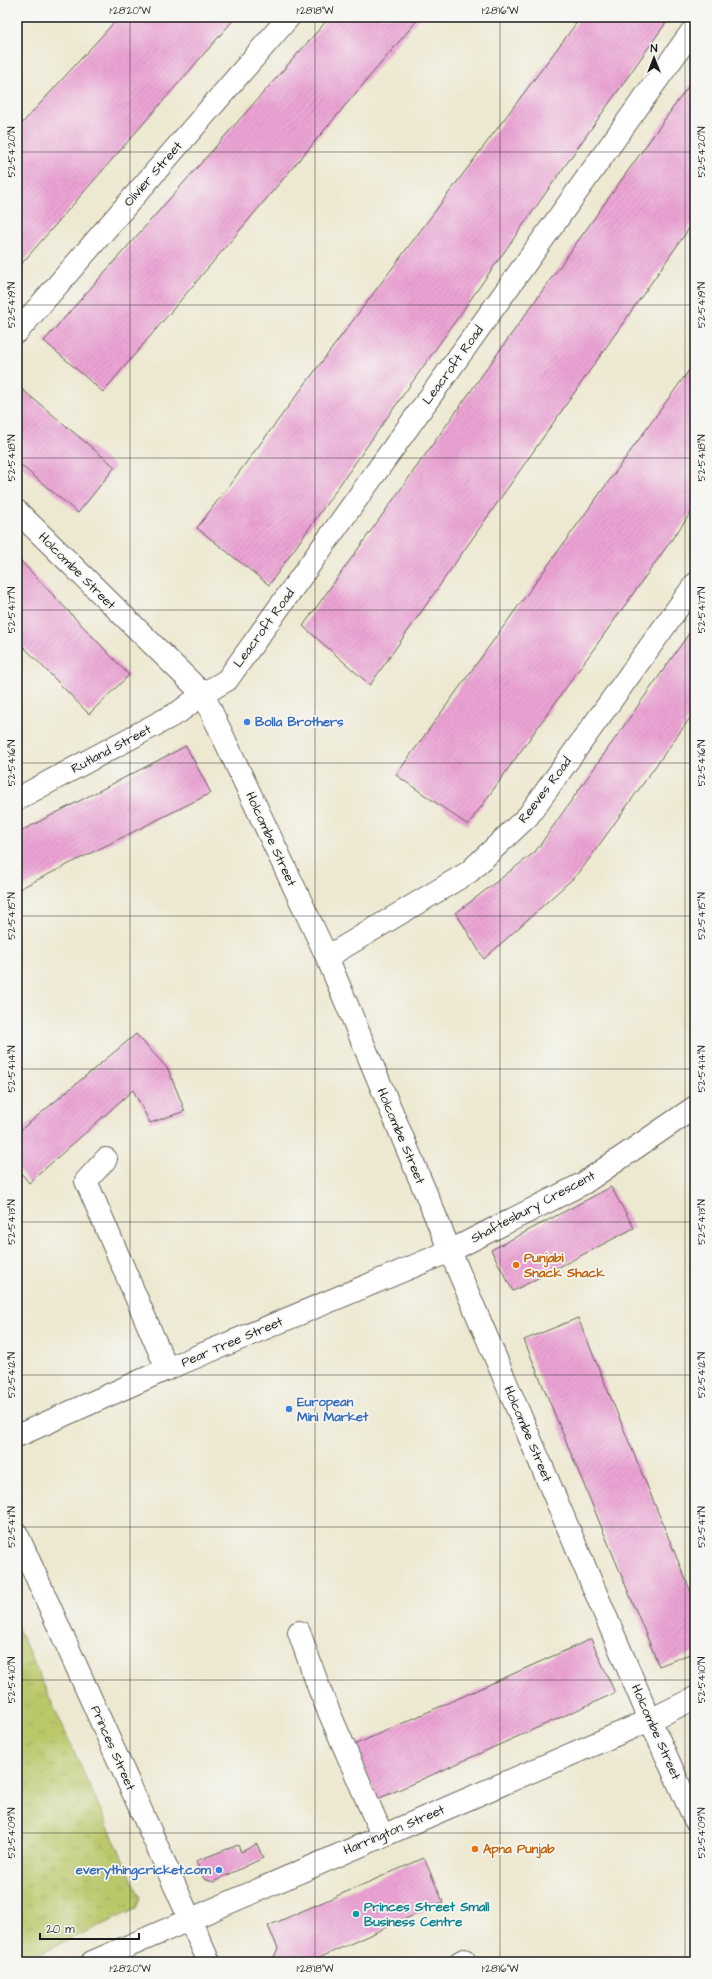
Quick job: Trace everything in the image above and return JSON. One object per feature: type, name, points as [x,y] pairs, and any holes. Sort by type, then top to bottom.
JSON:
[{"type":"street","name":"Olivier Street","points":[[17,332],[289,17]]},
{"type":"street","name":"Leacroft Road","points":[[203,694],[227,680],[695,27]]},
{"type":"street","name":"Holcombe Street","points":[[17,512],[203,694],[327,957],[450,1251],[650,1720],[695,1820]]},
{"type":"street","name":"Reeves Road","points":[[327,957],[469,872],[528,816],[695,584]]},
{"type":"street","name":"Rutland Street","points":[[17,799],[179,712],[203,694]]},
{"type":"street","name":"Shaftesbury Crescent","points":[[450,1251],[584,1183],[695,1107]]},
{"type":"street","points":[[106,1159],[86,1181],[167,1369]]},
{"type":"street","name":"Pear Tree Street","points":[[17,1436],[167,1369],[450,1251]]},
{"type":"street","name":"Princes Street","points":[[17,1534],[209,1962]]},
{"type":"street","points":[[300,1632],[320,1691],[382,1835]]},
{"type":"street","name":"Harrington Street","points":[[92,1962],[189,1918],[650,1720],[695,1698]]},
{"type":"green space","points":[[17,1626],[140,1897],[136,1909],[20,1962],[17,1962]]},
{"type":"building","points":[[119,17],[236,17],[17,269],[17,129]]},
{"type":"building","points":[[330,17],[420,17],[103,392],[44,341]]},
{"type":"building","points":[[581,17],[670,17],[269,585],[197,528]]},
{"type":"building","points":[[695,77],[695,220],[370,685],[303,626]]},
{"type":"building","points":[[695,362],[695,507],[468,825],[396,775]]},
{"type":"building","points":[[17,385],[115,467],[78,513],[17,462]]},
{"type":"building","points":[[17,557],[129,675],[89,714],[17,640]]},
{"type":"building","points":[[695,625],[695,711],[579,873],[484,959],[456,913],[535,852]]},
{"type":"building","points":[[186,746],[211,793],[17,890],[17,833]]},
{"type":"building","points":[[136,1034],[168,1069],[185,1111],[150,1123],[133,1090],[29,1183],[17,1168],[17,1133]]},
{"type":"building","points":[[611,1187],[634,1228],[513,1291],[491,1250]]},
{"type":"building","points":[[578,1318],[695,1602],[695,1652],[659,1666],[524,1340]]},
{"type":"building","points":[[591,1639],[615,1693],[378,1799],[354,1745]]},
{"type":"building","name":"everythingcricket.com","points":[[257,1844],[263,1858],[213,1882],[204,1879],[196,1861],[238,1845],[241,1852]]},
{"type":"building","name":"Princes Street Small Business Centre","points":[[424,1858],[443,1902],[310,1962],[272,1962],[278,1948],[268,1926]]},
{"type":"place","name":"Bolla Brothers","points":[[247,722]]},
{"type":"place","name":"Punjabi Snack Shack","points":[[516,1265]]},
{"type":"place","name":"European Mini Market","points":[[289,1409]]},
{"type":"place","name":"Apna Punjab","points":[[475,1849]]},
{"type":"place","name":"everythingcricket.com","points":[[219,1870]]},
{"type":"place","name":"Princes Street Small Business Centre","points":[[356,1914]]}]
